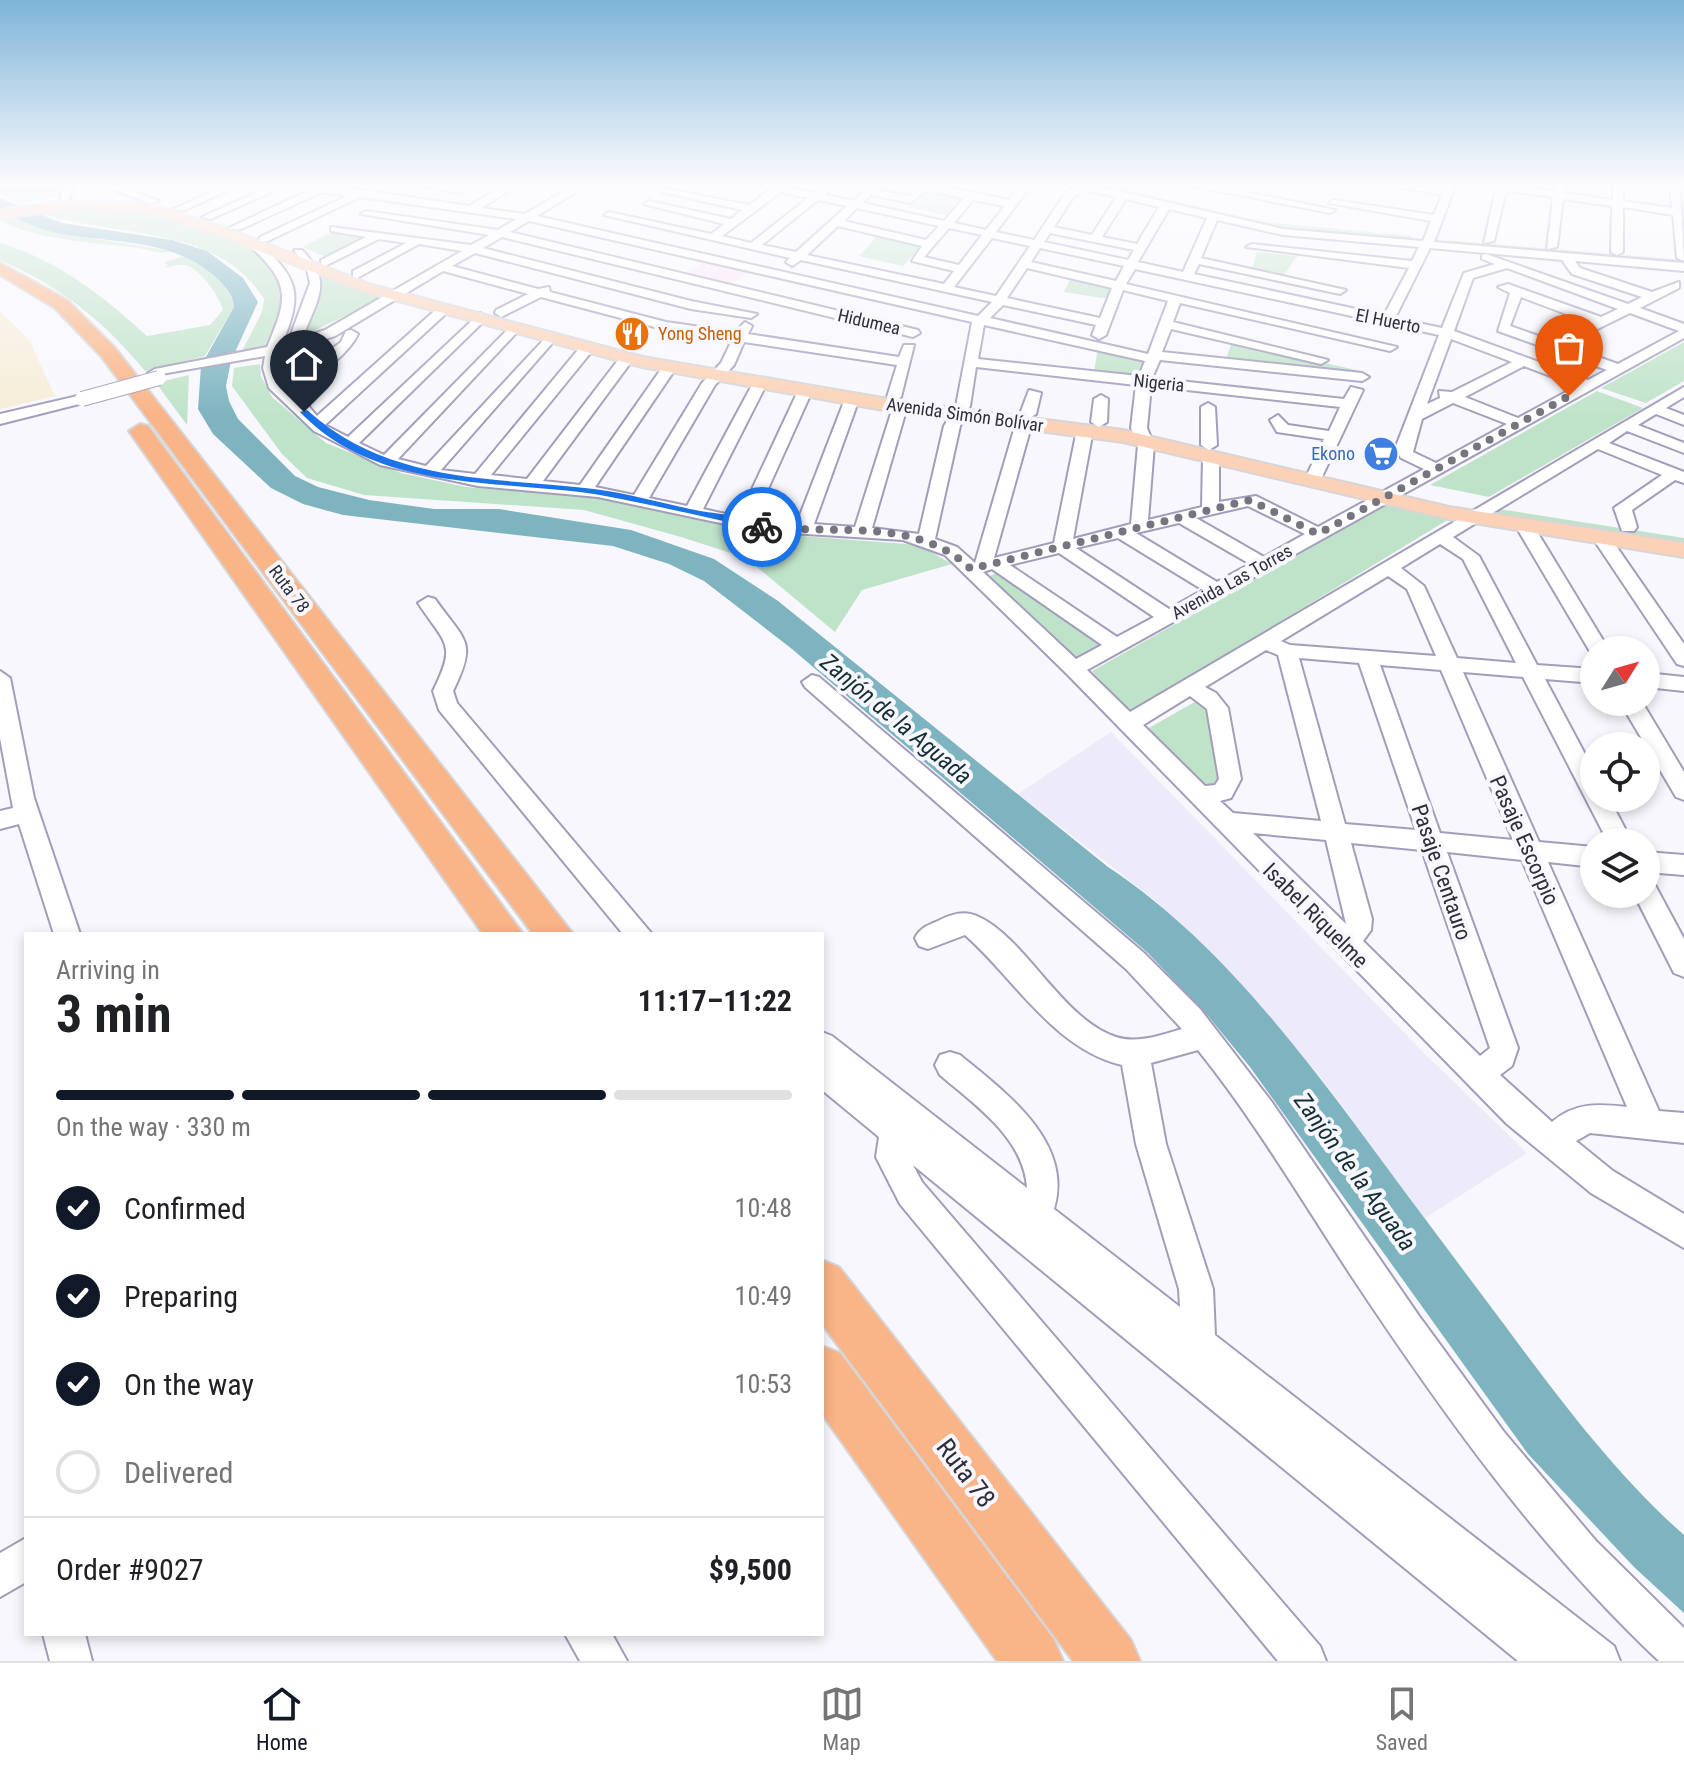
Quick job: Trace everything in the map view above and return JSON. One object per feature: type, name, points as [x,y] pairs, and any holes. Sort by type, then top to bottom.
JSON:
[{"type":"highway","name":"Ruta 78","points":[[0,268],[61,304],[108,352],[552,932]]},
{"type":"highway","name":"Ruta 78","points":[[0,285],[60,330],[104,382],[503,932]]},
{"type":"highway","name":"Ruta 78","points":[[824,1287],[1110,1661]]},
{"type":"highway","points":[[824,1374],[1033,1661]]},
{"type":"main road","name":"Avenida Simón Bolívar","points":[[310,262],[480,317],[643,341],[719,374],[759,385],[852,399],[897,402]]},
{"type":"main road","name":"Avenida Simón Bolívar","points":[[313,262],[357,274],[405,294],[507,320],[587,348],[643,341]]},
{"type":"main road","name":"Avenida Simón Bolívar","points":[[643,341],[669,368],[897,402],[1092,426],[1140,434],[1392,494],[1484,512],[1684,536]]},
{"type":"main road","name":"Avenida Simón Bolívar","points":[[1484,512],[1524,525],[1684,550]]},
{"type":"street","points":[[276,262],[291,288],[290,304],[265,356],[274,389],[348,445],[386,462],[429,473],[584,491],[744,524],[926,540],[983,566],[1116,645]]},
{"type":"street","points":[[310,418],[288,375],[292,350],[314,295],[319,265],[326,262]]},
{"type":"street","points":[[357,274],[380,262]]},
{"type":"street","points":[[292,350],[437,279],[444,268],[454,262]]},
{"type":"street","points":[[522,262],[699,306],[751,314]]},
{"type":"street","points":[[386,462],[507,320],[539,293],[602,262]]},
{"type":"street","name":"Hidumea","points":[[618,262],[759,296],[804,328],[854,337],[913,333]]},
{"type":"street","points":[[719,262],[979,321],[1035,351],[1095,346],[1154,357],[1364,374]]},
{"type":"street","points":[[639,501],[719,374],[759,296],[793,262]]},
{"type":"street","points":[[845,262],[999,300],[1119,286],[1390,347]]},
{"type":"street","points":[[928,262],[962,269]]},
{"type":"street","points":[[947,288],[968,262]]},
{"type":"street","name":"El Huerto","points":[[1108,262],[1448,334],[1589,385]]},
{"type":"street","points":[[1088,375],[1095,346],[1132,262]]},
{"type":"street","points":[[1187,279],[1193,262]]},
{"type":"street","points":[[1202,262],[1287,279],[1349,275],[1415,265]]},
{"type":"street","points":[[1246,270],[1248,262]]},
{"type":"street","points":[[1287,279],[1299,262]]},
{"type":"street","points":[[1318,262],[1349,275]]},
{"type":"street","points":[[1387,321],[1417,262]]},
{"type":"street","points":[[1497,262],[1684,330]]},
{"type":"street","points":[[1569,262],[1576,271],[1653,296]]},
{"type":"street","points":[[1619,262],[1684,267]]},
{"type":"street","points":[[926,540],[960,410],[979,321],[999,300],[1023,264],[1105,323]]},
{"type":"street","points":[[1437,469],[1402,451],[1468,276],[1506,265]]},
{"type":"street","points":[[444,268],[539,293],[643,341],[739,338],[804,328],[854,337],[904,362]]},
{"type":"street","points":[[1472,274],[1517,292],[1538,311],[1601,322]]},
{"type":"street","points":[[1328,309],[1349,275]]},
{"type":"street","points":[[1594,278],[1679,286]]},
{"type":"street","points":[[1554,346],[1679,286]]},
{"type":"street","points":[[531,486],[643,341],[729,288]]},
{"type":"street","points":[[1503,328],[1517,292]]},
{"type":"street","points":[[0,416],[157,375],[265,356],[351,334],[405,294]]},
{"type":"street","points":[[1130,530],[1146,445],[1140,434],[1144,381],[1175,300]]},
{"type":"street","points":[[862,532],[897,402],[904,362],[921,307]]},
{"type":"street","points":[[310,418],[446,308]]},
{"type":"street","points":[[1438,358],[1538,311]]},
{"type":"street","points":[[348,445],[480,317]]},
{"type":"street","points":[[1167,324],[1364,374]]},
{"type":"street","points":[[1503,328],[1619,369]]},
{"type":"street","name":"Avenida Las Torres","points":[[1074,669],[1619,369],[1684,330]]},
{"type":"street","points":[[307,374],[347,344],[351,334]]},
{"type":"street","points":[[429,473],[550,337]]},
{"type":"street","points":[[1219,362],[1226,338]]},
{"type":"street","points":[[1315,475],[1364,374],[1372,345]]},
{"type":"street","points":[[478,481],[587,348]]},
{"type":"street","name":"Nigeria","points":[[969,362],[1035,351],[1088,375],[1349,404]]},
{"type":"street","points":[[1416,416],[1524,361]]},
{"type":"street","points":[[584,491],[669,368]]},
{"type":"street","points":[[692,513],[759,385]]},
{"type":"street","points":[[1427,387],[1519,424]]},
{"type":"street","points":[[744,524],[805,391]]},
{"type":"street","points":[[1127,724],[1684,391]]},
{"type":"street","points":[[983,566],[1034,393]]},
{"type":"street","points":[[803,530],[852,399]]},
{"type":"street","points":[[1062,547],[1101,399]]},
{"type":"street","points":[[1208,407],[1211,510]]},
{"type":"street","points":[[1655,409],[1684,420]]},
{"type":"street","points":[[1278,420],[1282,429],[1334,436]]},
{"type":"street","points":[[1627,426],[1684,448]]},
{"type":"street","points":[[1598,444],[1679,476]]},
{"type":"street","points":[[1628,527],[1623,508],[1679,476]]},
{"type":"street","points":[[983,566],[1250,500],[1318,534]]},
{"type":"street","points":[[1181,517],[1263,564]]},
{"type":"street","points":[[1524,525],[1591,636]]},
{"type":"street","points":[[1130,530],[1217,590]]},
{"type":"street","points":[[1441,537],[1470,556],[1580,766]]},
{"type":"street","points":[[1601,537],[1684,659]]},
{"type":"street","points":[[1062,547],[1168,617]]},
{"type":"street","name":"Isabel Riquelme","points":[[983,566],[1127,724],[1477,1074],[1551,1143],[1622,1196],[1684,1232]]},
{"type":"street","name":"Pasaje Escorpio","points":[[1389,568],[1413,583],[1649,1123]]},
{"type":"street","points":[[428,603],[458,647],[458,661],[443,691],[447,705],[637,932]]},
{"type":"street","points":[[1265,642],[1287,651],[1580,675]]},
{"type":"street","points":[[1287,651],[1360,923],[1355,933],[1342,941]]},
{"type":"street","name":"Pasaje Centauro","points":[[1367,658],[1504,1048],[1502,1057],[1477,1074]]},
{"type":"street","points":[[0,678],[14,795],[66,932]]},
{"type":"street","points":[[1660,681],[1684,684]]},
{"type":"street","points":[[812,682],[1135,961],[1205,1035],[1493,1449],[1598,1574],[1684,1656]]},
{"type":"street","points":[[1190,687],[1209,698],[1217,708],[1230,779],[1223,792],[1199,796]]},
{"type":"street","points":[[1639,716],[1684,791]]},
{"type":"street","points":[[0,820],[14,795]]},
{"type":"street","points":[[1223,821],[1580,856]]},
{"type":"street","points":[[1660,863],[1684,865]]},
{"type":"street","points":[[1654,908],[1684,965]]},
{"type":"street","points":[[928,938],[958,923],[972,925],[1086,1035],[1106,1048],[1134,1052],[1205,1035]]},
{"type":"street","points":[[824,1047],[905,1126],[1334,1467],[1599,1661]]},
{"type":"street","points":[[1134,1052],[1154,1156],[1196,1289],[1198,1342]]},
{"type":"street","points":[[950,1065],[1035,1150],[1047,1181],[1037,1214]]},
{"type":"street","points":[[824,1073],[1037,1214],[1109,1288],[1198,1342],[1221,1377]]},
{"type":"street","points":[[1551,1143],[1572,1124],[1590,1118],[1684,1128]]},
{"type":"street","points":[[905,1126],[891,1145],[892,1157],[911,1193],[1305,1661]]},
{"type":"street","points":[[1334,1467],[1551,1661]]},
{"type":"street","points":[[0,1577],[24,1559]]},
{"type":"street","points":[[65,1636],[71,1661]]},
{"type":"street","points":[[587,1636],[606,1661]]},
{"type":"shaded area","points":[[706,262],[751,271],[728,285],[683,274]]},
{"type":"shaded area","points":[[0,311],[29,340],[55,396],[0,409]]},
{"type":"shaded area","points":[[1111,732],[1424,1053],[1527,1153],[1425,1218],[1318,1074],[1225,967],[1156,901],[1018,794]]},
{"type":"green space","points":[[3,262],[46,262],[79,281],[147,336],[210,325],[223,310],[213,290],[196,271],[182,265],[164,268],[168,265],[164,262],[194,262],[200,265],[223,283],[234,307],[205,356],[145,371],[80,306]]},
{"type":"green space","points":[[225,262],[265,262],[276,273],[282,299],[279,314],[263,349],[241,353],[262,312],[264,299],[243,274]]},
{"type":"green space","points":[[883,262],[907,262],[903,266]]},
{"type":"green space","points":[[1254,262],[1293,262],[1283,276],[1252,270]]},
{"type":"green space","points":[[1643,262],[1684,262],[1684,265]]},
{"type":"green space","points":[[325,275],[382,298],[305,335],[321,291],[322,277]]},
{"type":"green space","points":[[1071,277],[1113,287],[1108,299],[1064,292]]},
{"type":"green space","points":[[1232,341],[1356,370],[1354,374],[1226,360]]},
{"type":"green space","points":[[1684,342],[1684,381],[1646,403],[1601,388]]},
{"type":"green space","points":[[1098,348],[1144,359],[1137,377],[1094,372]]},
{"type":"green space","points":[[260,364],[261,376],[272,397],[326,443],[401,473],[466,487],[599,498],[762,533],[919,545],[952,564],[862,590],[835,632],[746,558],[681,537],[584,510],[364,495],[307,478],[282,454],[232,386],[234,368]]},
{"type":"green space","points":[[189,375],[187,425],[156,383]]},
{"type":"green space","points":[[1597,391],[1643,408],[1489,497],[1430,485]]},
{"type":"green space","points":[[1392,502],[1454,516],[1130,713],[1092,671]]},
{"type":"green space","points":[[1499,509],[1684,538],[1684,546],[1490,516]]},
{"type":"green space","points":[[999,572],[1101,647],[1076,661],[990,576]]},
{"type":"green space","points":[[1200,699],[1208,705],[1220,779],[1215,785],[1201,783],[1147,729]]},
{"type":"water","name":"Zanjón de la Aguada","points":[[193,262],[221,262],[243,278],[258,302],[231,361],[226,386],[229,401],[238,419],[295,476],[318,487],[369,500],[434,509],[499,509],[631,530],[714,559],[778,601],[1177,921],[1240,982],[1269,1016],[1351,1119],[1566,1407],[1634,1487],[1684,1535],[1684,1613],[1634,1567],[1528,1454],[1250,1067],[1208,1016],[1148,953],[792,649],[704,581],[669,564],[613,546],[343,515],[303,504],[271,488],[213,434],[198,409],[201,366],[234,307],[228,290]]},
{"type":"way so far","points":[[762,527],[894,533],[916,537],[951,551],[971,569],[1250,500],[1318,534],[1569,396]]},
{"type":"place","name":"Yong Sheng","points":[[632,334]]},
{"type":"place","name":"Ekono","points":[[1381,454]]},
{"type":"route","points":[[304,412],[332,437],[394,465],[478,481],[598,492],[762,527]]}]
